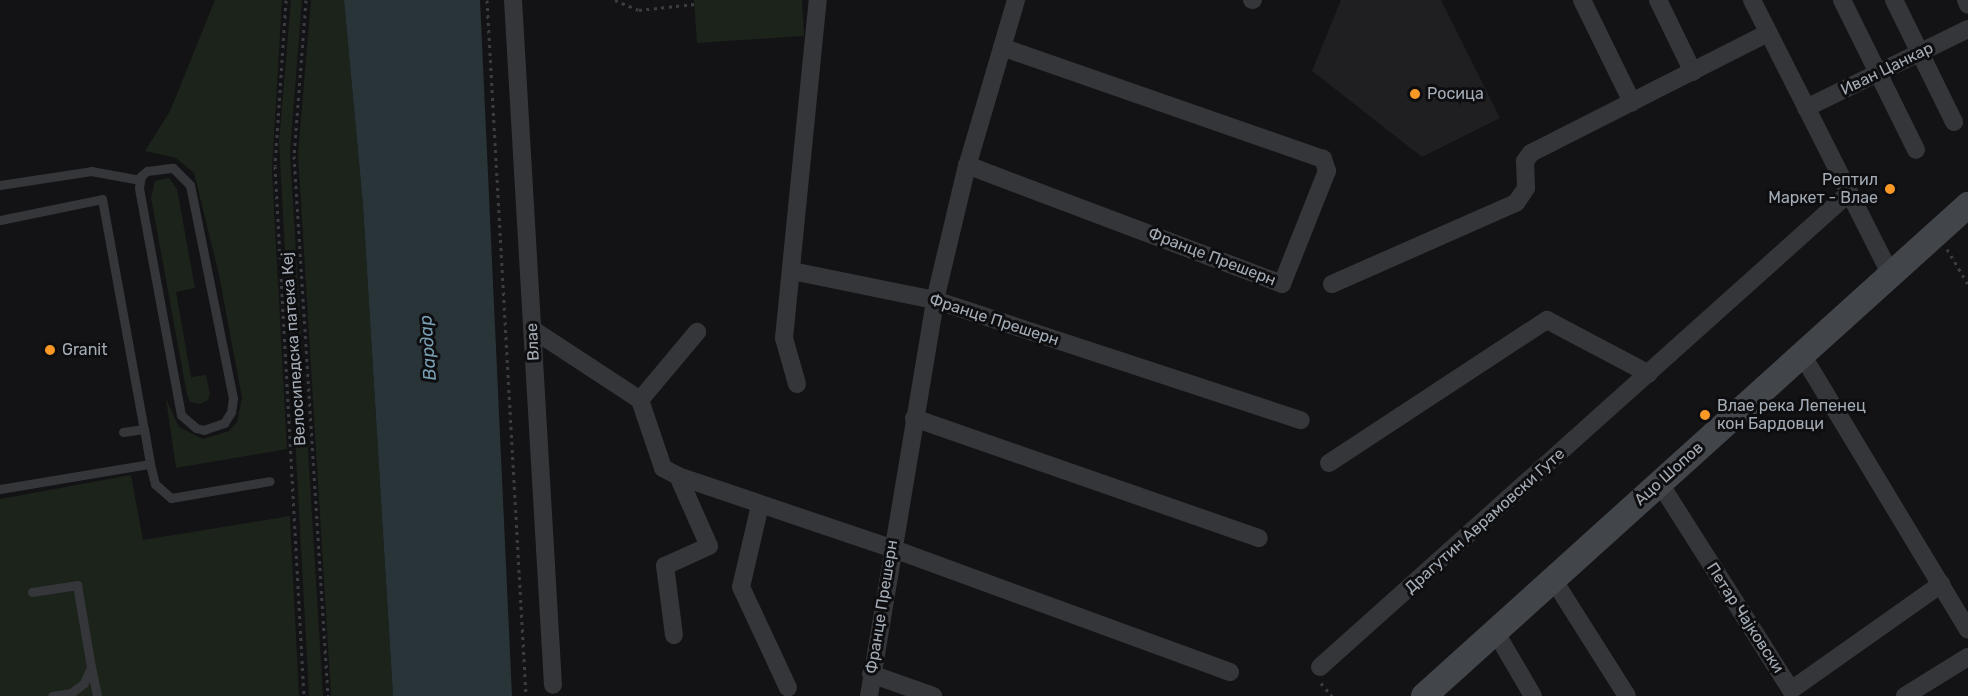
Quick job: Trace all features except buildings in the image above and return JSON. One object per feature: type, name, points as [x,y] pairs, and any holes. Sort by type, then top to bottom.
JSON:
[{"type":"street","name":"Влае","points":[[513,0],[553,685]]},
{"type":"street","points":[[796,384],[784,339],[818,0]]},
{"type":"street","name":"Францe Прешерн","points":[[868,696],[891,548],[935,300],[967,165],[1016,0]]},
{"type":"street","points":[[1582,0],[1632,102]]},
{"type":"street","points":[[1658,0],[1693,72]]},
{"type":"street","points":[[1752,0],[1848,194],[1890,273]]},
{"type":"street","points":[[1842,0],[1917,150]]},
{"type":"street","points":[[1894,0],[1954,122]]},
{"type":"street","points":[[1966,0],[1968,5]]},
{"type":"street","name":"Иван Цанкар","points":[[1806,108],[1968,29]]},
{"type":"street","points":[[1332,284],[1516,203],[1526,188],[1525,161],[1531,153],[1768,33]]},
{"type":"street","name":"Францe Прешерн","points":[[967,165],[1282,284],[1327,171],[1323,159],[1002,47]]},
{"type":"street","name":"Драгутин Аврамовски Гуте","points":[[1320,667],[1848,194]]},
{"type":"street","name":"Ацо Шопов","points":[[1424,696],[1968,205]]},
{"type":"street","name":"Франце Прешерн","points":[[792,271],[935,300],[1301,420]]},
{"type":"street","points":[[1329,463],[1547,320],[1649,374]]},
{"type":"street","points":[[532,329],[640,400],[663,468],[678,476],[891,548],[1230,672]]},
{"type":"street","points":[[640,400],[696,332]]},
{"type":"street","points":[[1802,353],[1968,630]]},
{"type":"street","points":[[914,418],[1259,538]]},
{"type":"street","points":[[674,635],[664,566],[709,546],[678,476]]},
{"type":"street","name":"Петар Чајковски","points":[[1659,483],[1791,690],[1941,584]]},
{"type":"street","points":[[760,504],[741,587],[788,688]]},
{"type":"street","points":[[1553,579],[1627,696]]},
{"type":"street","points":[[1495,631],[1533,696]]},
{"type":"street","points":[[1905,696],[1968,657]]},
{"type":"street","points":[[871,674],[933,696]]},
{"type":"lane","points":[[173,168],[190,185],[233,398],[231,412],[218,427],[196,428],[181,415],[140,180],[147,171],[173,168]]},
{"type":"lane","points":[[0,185],[91,171],[140,180]]},
{"type":"lane","points":[[0,220],[102,199],[155,484],[171,498],[270,481]]},
{"type":"lane","points":[[123,432],[144,429]]},
{"type":"lane","points":[[0,489],[150,464]]},
{"type":"lane","points":[[32,592],[77,585],[97,696]]},
{"type":"lane","points":[[52,696],[71,693],[84,683],[91,667]]},
{"type":"path","points":[[286,0],[275,166],[304,696]]},
{"type":"path","name":"Велосипедска патека Кеј","points":[[306,0],[294,156],[328,696]]},
{"type":"path","points":[[487,0],[526,696]]},
{"type":"path","points":[[615,0],[639,10],[694,4]]},
{"type":"path","points":[[1937,233],[1968,284]]},
{"type":"shaded area","points":[[215,0],[282,0],[272,170],[287,449],[176,468],[166,399],[179,427],[203,439],[229,431],[237,422],[242,398],[219,275],[194,173],[176,158],[145,151],[170,111]]},
{"type":"shaded area","points":[[291,0],[302,0],[290,153],[323,696],[309,696],[279,141]]},
{"type":"shaded area","points":[[311,0],[344,0],[363,205],[393,696],[331,696],[298,154]]},
{"type":"shaded area","points":[[694,0],[802,0],[804,36],[697,43]]},
{"type":"shaded area","name":"Росица","points":[[1341,0],[1441,0],[1500,118],[1422,157],[1312,71]]},
{"type":"shaded area","points":[[169,178],[177,189],[195,288],[176,292],[191,377],[206,375],[210,393],[208,400],[200,404],[190,402],[187,395],[151,198],[155,181]]},
{"type":"shaded area","points":[[131,475],[143,540],[290,516],[299,696],[0,696],[0,499]]},
{"type":"water","name":"Вардар","points":[[344,0],[480,0],[512,696],[393,696],[363,205]]},
{"type":"place","name":"Росица","points":[[1415,94]]},
{"type":"place","name":"Рептил Маркет - Влае","points":[[1890,189]]},
{"type":"place","name":"Granit","points":[[50,350]]},
{"type":"place","name":"Влае река Лепенец кон Бардовци","points":[[1705,415]]}]
